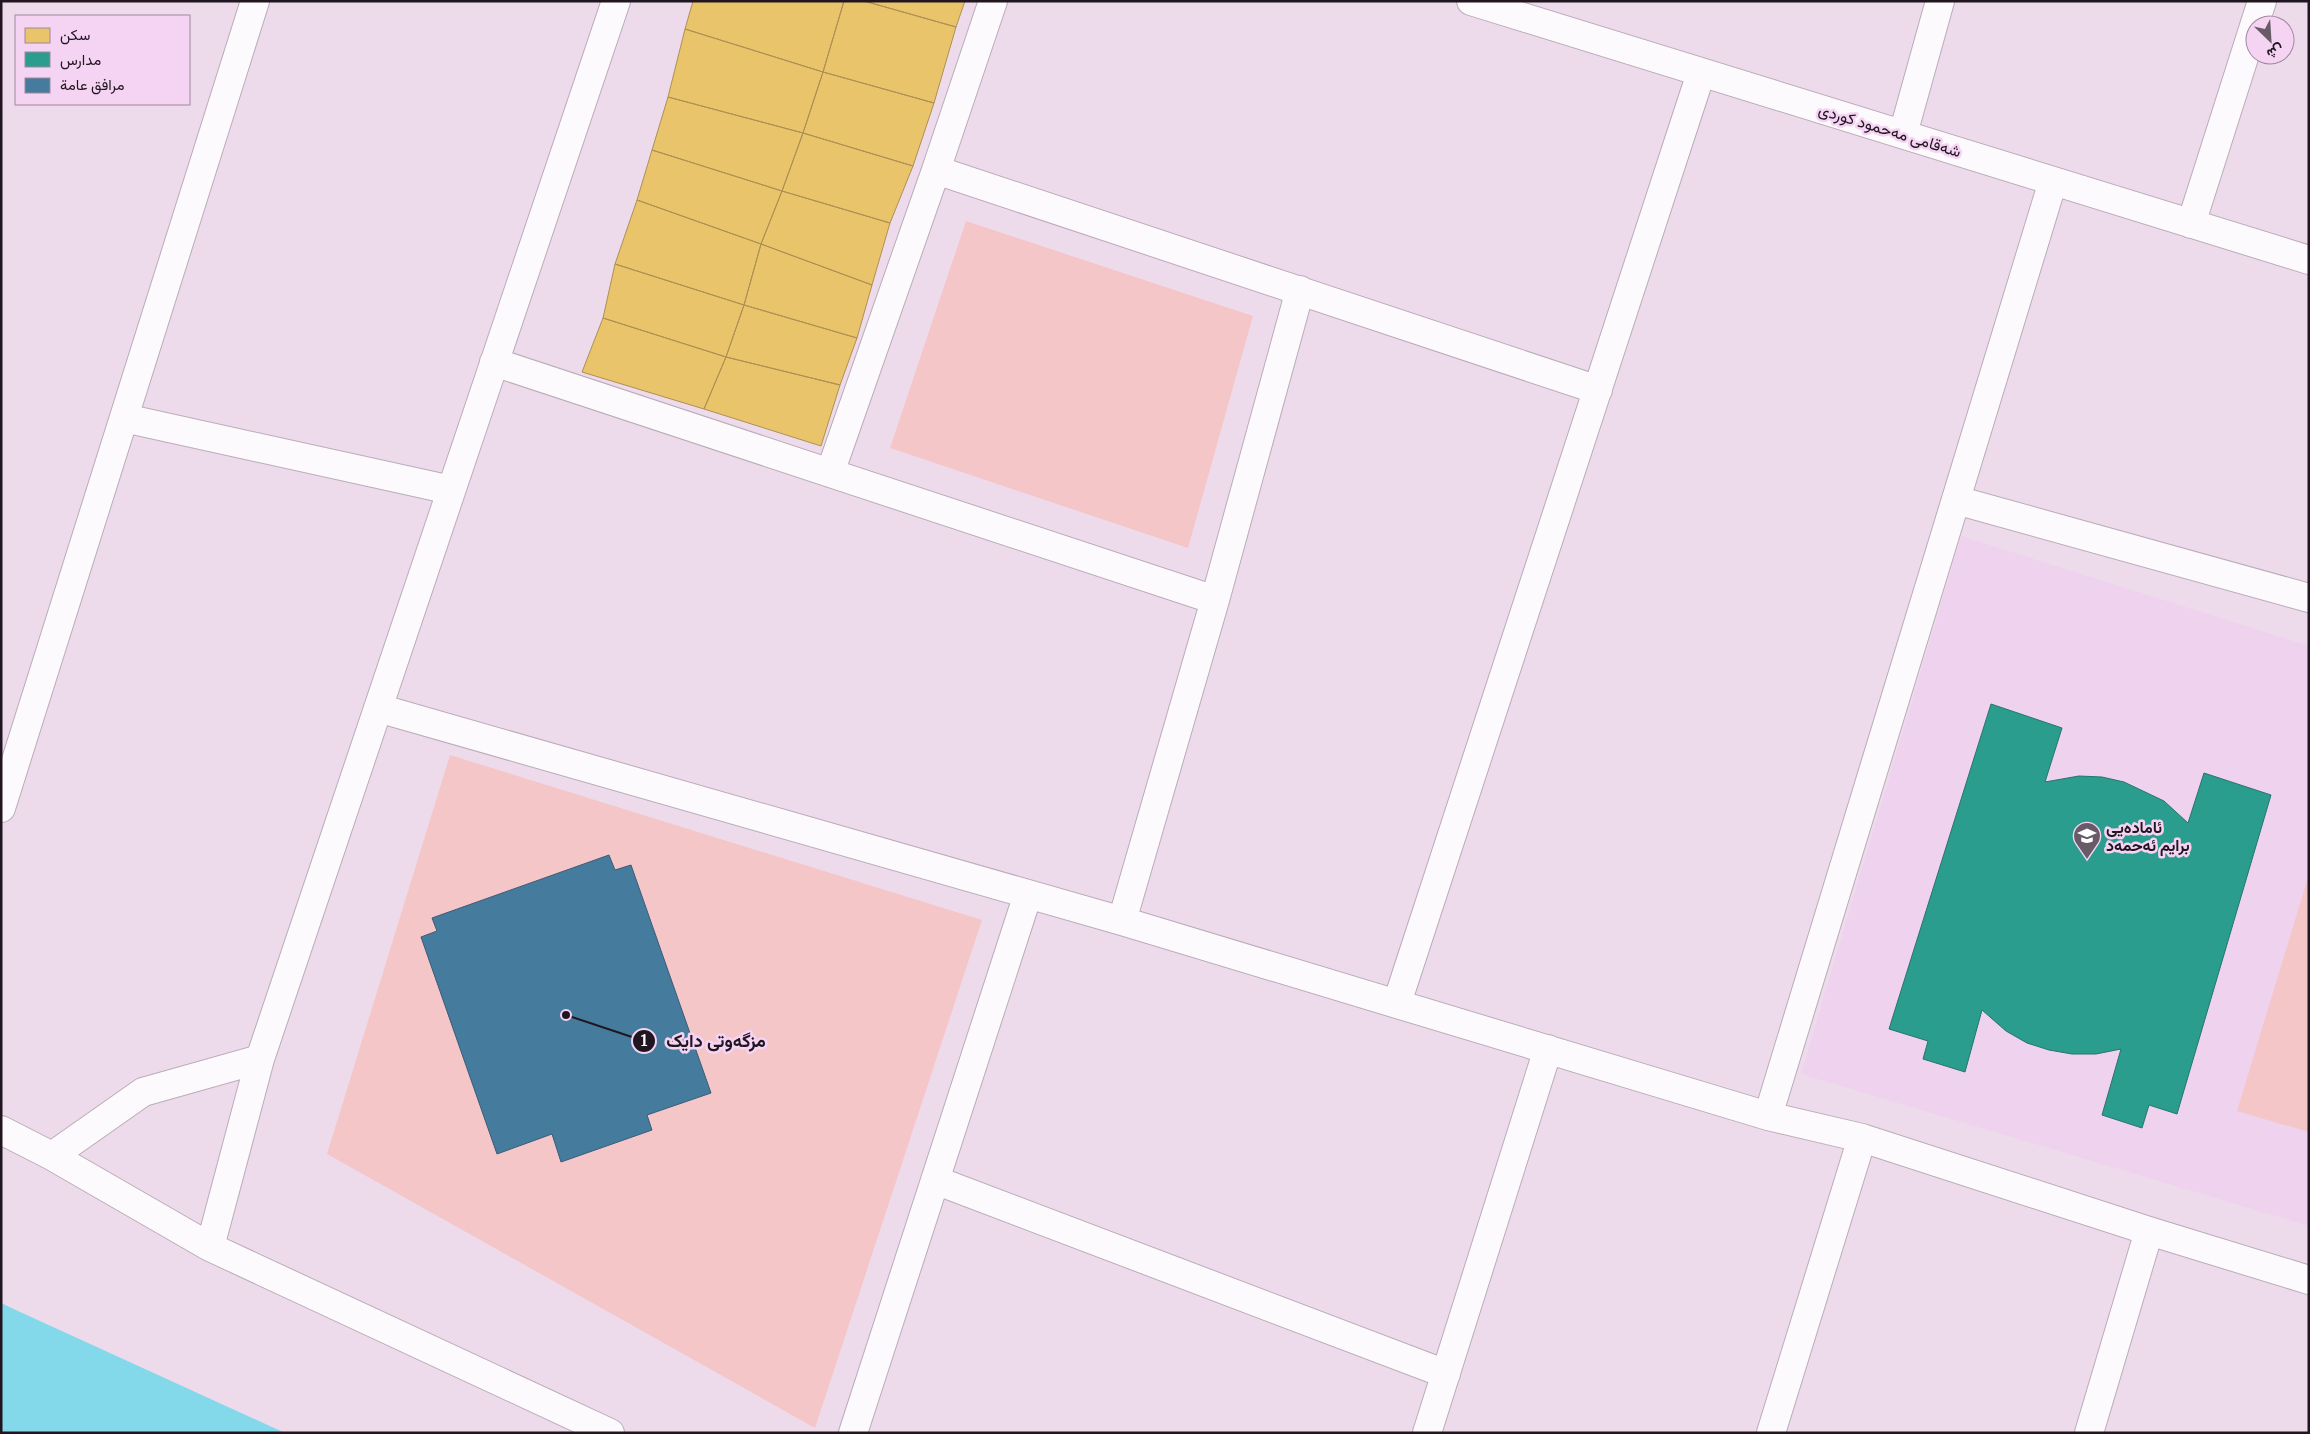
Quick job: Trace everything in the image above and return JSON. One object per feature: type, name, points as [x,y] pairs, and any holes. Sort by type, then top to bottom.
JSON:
[{"type":"street","points":[[1,808],[256,1]]},
{"type":"street","points":[[210,1247],[260,1060],[616,1]]},
{"type":"street","points":[[830,474],[993,1]]},
{"type":"street","name":"شەقامی مەحمود کوردی","points":[[1471,1],[2309,260]]},
{"type":"street","points":[[1903,134],[1940,1]]},
{"type":"street","points":[[2191,224],[2262,1]]},
{"type":"street","points":[[1397,1003],[1701,73]]},
{"type":"street","points":[[936,170],[1598,390]]},
{"type":"street","points":[[1768,1116],[2054,181]]},
{"type":"street","points":[[1122,921],[1215,600],[1300,290]]},
{"type":"street","points":[[494,362],[1215,600]]},
{"type":"street","points":[[124,418],[451,490]]},
{"type":"street","points":[[1956,500],[2309,598]]},
{"type":"street","points":[[378,708],[1122,921],[1768,1116],[1862,1138],[2149,1231],[2309,1280]]},
{"type":"street","points":[[853,1433],[1028,894]]},
{"type":"street","points":[[1427,1433],[1548,1049]]},
{"type":"street","points":[[52,1156],[142,1092],[260,1060]]},
{"type":"street","points":[[1,1130],[52,1156],[210,1247],[610,1433]]},
{"type":"street","points":[[1771,1433],[1862,1138]]},
{"type":"street","points":[[935,1180],[1446,1374]]},
{"type":"street","points":[[2089,1433],[2149,1231]]},
{"type":"shaded area","points":[[966,221],[1253,316],[1188,548],[890,448]]},
{"type":"shaded area","name":"ئامادەیی برایم ئەحمەد","points":[[1961,536],[2309,646],[2309,1226],[1801,1074]]},
{"type":"shaded area","points":[[450,755],[982,920],[815,1428],[327,1154]]},
{"type":"shaded area","points":[[2309,874],[2309,1132],[2237,1111]]},
{"type":"water","points":[[1,1303],[18,1311],[285,1433],[1,1433]]},
{"type":"building: سكن","points":[[693,1],[844,1],[823,72],[685,29]]},
{"type":"building: سكن","points":[[844,1],[864,1],[956,27],[934,103],[823,72]]},
{"type":"building: سكن","points":[[864,1],[965,1],[956,27]]},
{"type":"building: سكن","points":[[685,29],[823,72],[803,133],[668,97]]},
{"type":"building: سكن","points":[[823,72],[934,103],[913,166],[803,133]]},
{"type":"building: سكن","points":[[668,97],[803,133],[782,191],[652,150]]},
{"type":"building: سكن","points":[[803,133],[913,166],[890,223],[782,191]]},
{"type":"building: سكن","points":[[652,150],[782,191],[761,244],[637,200]]},
{"type":"building: سكن","points":[[782,191],[890,223],[872,285],[761,244]]},
{"type":"building: سكن","points":[[637,200],[761,244],[744,305],[615,264]]},
{"type":"building: سكن","points":[[761,244],[872,285],[857,338],[744,305]]},
{"type":"building: سكن","points":[[615,264],[744,305],[726,357],[603,318]]},
{"type":"building: سكن","points":[[744,305],[857,338],[840,385],[726,357]]},
{"type":"building: سكن","points":[[603,318],[726,357],[704,409],[582,372]]},
{"type":"building: سكن","points":[[726,357],[840,385],[821,446],[704,409]]},
{"type":"building: مدارس","points":[[1991,704],[2062,728],[2045,782],[2079,776],[2102,777],[2124,782],[2164,801],[2188,823],[2204,773],[2271,795],[2177,1114],[2149,1105],[2142,1128],[2102,1115],[2121,1049],[2096,1054],[2072,1054],[2049,1050],[2027,1043],[2006,1031],[1982,1010],[1965,1072],[1923,1059],[1928,1041],[1889,1029]]},
{"type":"building: مرافق عامة","points":[[609,855],[615,870],[631,865],[711,1093],[647,1115],[652,1130],[561,1162],[552,1134],[497,1154],[421,937],[437,931],[432,918]]},
{"type":"place","name":"ئامادەیی برایم ئەحمەد","points":[[2087,860]]},
{"type":"place","name":"مزگەوتی دایک","points":[[566,1015]]}]
